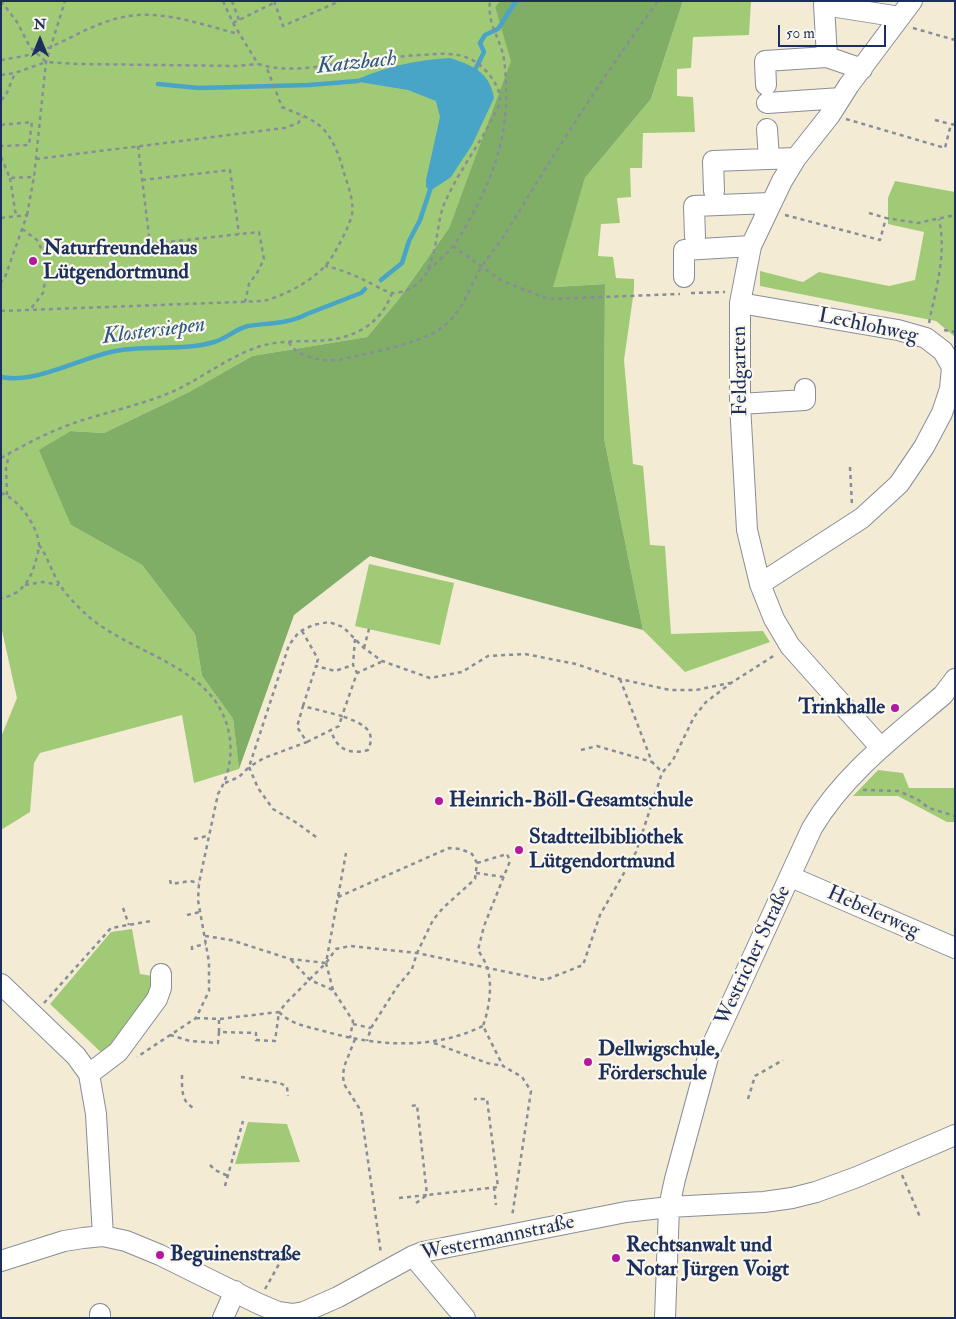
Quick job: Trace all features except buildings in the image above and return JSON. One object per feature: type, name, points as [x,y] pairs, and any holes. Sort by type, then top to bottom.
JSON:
[{"type":"street","points":[[827,57],[825,3],[903,14]]},
{"type":"street","name":"Feldgarten","points":[[881,748],[790,646],[774,619],[760,584],[747,530],[740,404],[740,300],[751,246],[768,206],[782,181],[796,158],[903,14]]},
{"type":"street","points":[[842,98],[767,94],[765,61],[827,57],[862,68]]},
{"type":"street","points":[[767,129],[768,159]]},
{"type":"street","points":[[714,191],[713,160],[796,158]]},
{"type":"street","points":[[695,237],[694,206],[768,206]]},
{"type":"street","points":[[684,277],[684,250],[751,246]]},
{"type":"street","name":"Lechlohweg","points":[[740,300],[898,330],[926,338],[942,351],[952,367],[950,389],[942,413],[924,447],[899,484],[862,518],[760,584]]},
{"type":"street","points":[[740,404],[805,400],[805,389]]},
{"type":"street","name":"Westricher Straße","points":[[665,1318],[669,1206],[710,1050],[812,828],[822,811],[848,779],[943,694],[955,679]]},
{"type":"street","name":"Hebelerweg","points":[[790,877],[955,948]]},
{"type":"street","points":[[90,1074],[118,1052],[157,999],[161,988],[161,974]]},
{"type":"street","points":[[1,984],[76,1056],[90,1074],[96,1114],[103,1236]]},
{"type":"street","name":"Westermannstraße","points":[[1,1261],[64,1242],[103,1236],[126,1242],[160,1255],[257,1303],[292,1316],[316,1307],[413,1256],[437,1249],[626,1212],[669,1206],[764,1202],[792,1198],[824,1189],[898,1161],[955,1135]]},
{"type":"street","points":[[413,1256],[464,1318]]},
{"type":"street","points":[[224,1318],[235,1291]]},
{"type":"path","points":[[1,1],[17,22],[30,47],[46,62]]},
{"type":"path","points":[[1,282],[6,277],[27,215],[34,177],[46,62],[65,1]]},
{"type":"path","points":[[223,1],[233,23],[258,64]]},
{"type":"path","points":[[232,1],[239,20]]},
{"type":"path","points":[[233,23],[275,2],[283,26],[340,1]]},
{"type":"path","points":[[325,266],[345,271],[392,293],[405,291],[415,286],[427,271],[453,246],[485,191],[499,154],[507,93],[504,58],[491,22],[489,13],[490,1]]},
{"type":"path","points":[[289,342],[291,348],[300,353],[318,359],[335,361],[423,338],[442,328],[456,314],[482,266],[496,248],[563,138],[658,1]]},
{"type":"path","points":[[903,14],[955,40]]},
{"type":"path","points":[[1,60],[36,53],[109,21],[137,15],[182,19],[240,34]]},
{"type":"path","points":[[1,75],[15,73],[46,62],[202,66],[258,64],[282,69],[299,69],[446,53],[462,55],[482,66],[496,85],[500,102]]},
{"type":"path","points":[[1,311],[264,301],[291,291],[325,266],[334,253],[352,213],[352,202],[341,162],[330,138],[324,131],[310,118],[303,117],[282,107],[266,66]]},
{"type":"path","points":[[1,100],[6,95],[15,73]]},
{"type":"path","points":[[427,271],[432,259],[436,232],[444,207],[500,102],[507,93]]},
{"type":"path","points":[[830,114],[945,148],[953,125],[935,120]]},
{"type":"path","points":[[36,159],[285,128],[298,123],[303,117]]},
{"type":"path","points":[[1,125],[32,122],[29,145],[1,146]]},
{"type":"path","points":[[138,146],[150,244],[259,232],[264,259],[249,284],[245,302]]},
{"type":"path","points":[[1,157],[10,178],[16,216]]},
{"type":"path","points":[[142,180],[230,170],[239,234]]},
{"type":"path","points":[[10,178],[34,177]]},
{"type":"path","points":[[768,206],[880,240],[886,218]]},
{"type":"path","points":[[869,213],[902,222],[918,223],[955,215]]},
{"type":"path","points":[[1,218],[27,215]]},
{"type":"path","points":[[928,326],[942,256],[942,236],[939,219]]},
{"type":"path","points":[[22,230],[37,240],[42,252],[46,276],[42,293],[30,310]]},
{"type":"path","points":[[453,246],[502,281],[549,299],[726,292],[740,300]]},
{"type":"path","points":[[1,458],[58,429],[136,405],[173,391],[234,356],[262,346],[289,342],[322,342],[362,330],[383,312],[392,293]]},
{"type":"path","points":[[7,495],[6,468],[9,453]]},
{"type":"path","points":[[850,466],[853,524]]},
{"type":"path","points":[[1,493],[7,495],[28,516],[39,545],[59,585],[88,616],[122,640],[186,672],[196,680],[220,708],[229,734],[230,757],[225,783],[218,794],[198,883],[198,900],[209,962],[209,991],[196,1018],[135,1059]]},
{"type":"path","points":[[1,598],[16,594],[26,585],[34,567],[39,545]]},
{"type":"path","points":[[26,585],[43,582],[59,585]]},
{"type":"path","points":[[316,836],[298,823],[272,809],[258,788],[249,767],[289,645],[299,632],[313,625],[329,622],[343,627],[364,648],[382,662],[430,678],[462,672],[488,656],[525,654],[576,664],[620,679],[670,690],[696,690],[731,683]]},
{"type":"path","points":[[364,648],[369,629]]},
{"type":"path","points":[[302,631],[318,659],[298,727],[307,742]]},
{"type":"path","points":[[225,783],[239,777],[249,767],[264,758],[307,742],[339,726],[357,673],[353,665],[355,639]]},
{"type":"path","points":[[219,1032],[256,1033],[256,1040],[275,1041],[278,1012],[310,980],[336,949],[350,946],[418,953],[545,980],[583,965],[600,915],[636,852],[662,773],[673,760],[694,717],[706,702],[731,683],[790,646]]},
{"type":"path","points":[[357,673],[382,662]]},
{"type":"path","points":[[316,666],[334,671],[353,665]]},
{"type":"path","points":[[620,679],[652,762],[662,773]]},
{"type":"path","points":[[304,706],[342,716],[362,724],[370,732],[372,741],[368,750],[357,753],[339,746],[334,740],[331,730]]},
{"type":"path","points":[[581,750],[597,746],[652,762]]},
{"type":"path","points":[[858,786],[864,791],[898,791],[917,799],[929,808],[955,816]]},
{"type":"path","points":[[194,839],[208,836]]},
{"type":"path","points":[[338,897],[449,848],[461,849],[472,854],[477,863],[475,879],[443,908],[433,920],[412,970],[397,987],[371,1028],[367,1041]]},
{"type":"path","points":[[346,853],[326,962],[333,990],[351,1017],[353,1024],[350,1038]]},
{"type":"path","points":[[477,863],[507,854],[510,861],[484,926],[478,950],[487,968],[488,1003],[483,1026],[503,1066]]},
{"type":"path","points":[[476,873],[504,877]]},
{"type":"path","points":[[170,880],[172,884],[190,881],[198,883]]},
{"type":"path","points":[[123,908],[129,925]]},
{"type":"path","points":[[187,915],[200,912]]},
{"type":"path","points":[[32,1015],[51,998],[111,928],[151,921]]},
{"type":"path","points":[[205,936],[230,940],[290,959],[326,962]]},
{"type":"path","points":[[192,950],[192,947],[206,944]]},
{"type":"path","points":[[290,959],[310,980],[333,990]]},
{"type":"path","points":[[196,1018],[220,1018],[278,1012],[288,1021],[350,1038],[383,1044],[433,1042],[452,1038],[483,1026]]},
{"type":"path","points":[[170,1035],[190,1041],[218,1043],[220,1018]]},
{"type":"path","points":[[353,1024],[371,1028]]},
{"type":"path","points":[[355,1039],[344,1067],[343,1076],[344,1084],[361,1112],[381,1251],[382,1273]]},
{"type":"path","points":[[433,1042],[460,1054],[503,1066],[522,1078],[531,1091],[508,1235]]},
{"type":"path","points":[[748,1099],[754,1076],[783,1060]]},
{"type":"path","points":[[182,1075],[184,1098],[188,1106],[196,1109]]},
{"type":"path","points":[[241,1077],[280,1083],[287,1087],[288,1096]]},
{"type":"path","points":[[399,1198],[498,1187],[487,1098],[474,1099]]},
{"type":"path","points":[[411,1106],[417,1106],[427,1195]]},
{"type":"path","points":[[225,1186],[243,1121]]},
{"type":"path","points":[[898,1161],[904,1183],[920,1217]]},
{"type":"path","points":[[210,1165],[215,1170],[228,1176]]},
{"type":"path","points":[[494,1187],[496,1205]]},
{"type":"path","points":[[416,1203],[427,1195]]},
{"type":"path","points":[[257,1303],[279,1264]]},
{"type":"green space","points":[[1,1],[500,1],[495,7],[512,61],[449,228],[398,300],[367,337],[252,356],[189,392],[104,433],[71,431],[71,525],[142,565],[195,634],[202,676],[233,719],[239,769],[194,783],[182,715],[40,753],[34,763],[30,812],[1,830],[1,737],[17,698],[1,626]]},
{"type":"green space","points":[[500,1],[683,1],[651,99],[585,178],[553,287],[605,284],[604,438],[643,630],[370,556],[294,615],[239,769],[233,719],[202,676],[195,634],[142,565],[71,525],[39,450],[71,431],[104,433],[189,392],[252,356],[367,337],[398,300],[449,228],[511,61],[495,7]]},
{"type":"green space","points":[[683,1],[751,1],[749,35],[693,37],[691,68],[677,69],[677,96],[693,97],[695,132],[643,133],[642,168],[630,168],[631,197],[617,198],[620,223],[601,224],[598,256],[613,257],[616,278],[634,279],[624,360],[633,464],[643,466],[650,545],[665,546],[671,634],[763,631],[770,642],[685,672],[643,630],[604,438],[605,284],[552,287],[585,178],[651,99]]},
{"type":"green space","points":[[895,181],[955,192],[955,337],[936,321],[760,286],[760,271],[803,282],[819,272],[889,286],[915,280],[924,232],[888,224],[888,198]]},
{"type":"green space","points":[[369,564],[454,583],[440,645],[355,626]]},
{"type":"green space","points":[[878,770],[903,773],[909,788],[955,788],[955,822],[947,822],[898,796],[853,796]]},
{"type":"green space","points":[[132,929],[140,974],[153,976],[154,988],[104,1055],[50,1004],[111,932]]},
{"type":"green space","points":[[248,1122],[287,1124],[300,1162],[235,1164]]},
{"type":"water","points":[[450,58],[479,71],[489,82],[494,98],[472,145],[451,177],[430,191],[426,187],[426,180],[440,117],[436,101],[408,90],[353,81],[400,65],[424,60]]},
{"type":"waterway","name":"Katzbach","points":[[474,72],[484,52],[480,43],[485,35],[498,29],[516,1]]},
{"type":"waterway","name":"Katzbach","points":[[158,84],[199,88],[309,85],[358,81]]},
{"type":"waterway","name":"Klostersiepen","points":[[381,280],[402,263],[431,187]]},
{"type":"waterway","name":"Klostersiepen","points":[[1,377],[28,377],[42,374],[111,352],[137,348],[189,347],[214,342],[248,326],[300,317],[361,293],[365,289]]},
{"type":"place","name":"Naturfreundehaus Lütgendortmund","points":[[33,261]]},
{"type":"place","name":"Trinkhalle","points":[[895,708]]},
{"type":"place","name":"Heinrich-Böll-Gesamtschule","points":[[439,801]]},
{"type":"place","name":"Stadtteilbibliothek Lütgendortmund","points":[[519,850]]},
{"type":"place","name":"Dellwigschule, Förderschule","points":[[588,1062]]},
{"type":"place","name":"Beguinenstraße","points":[[160,1255]]},
{"type":"place","name":"Rechtsanwalt und Notar Jürgen Voigt","points":[[616,1258]]}]
